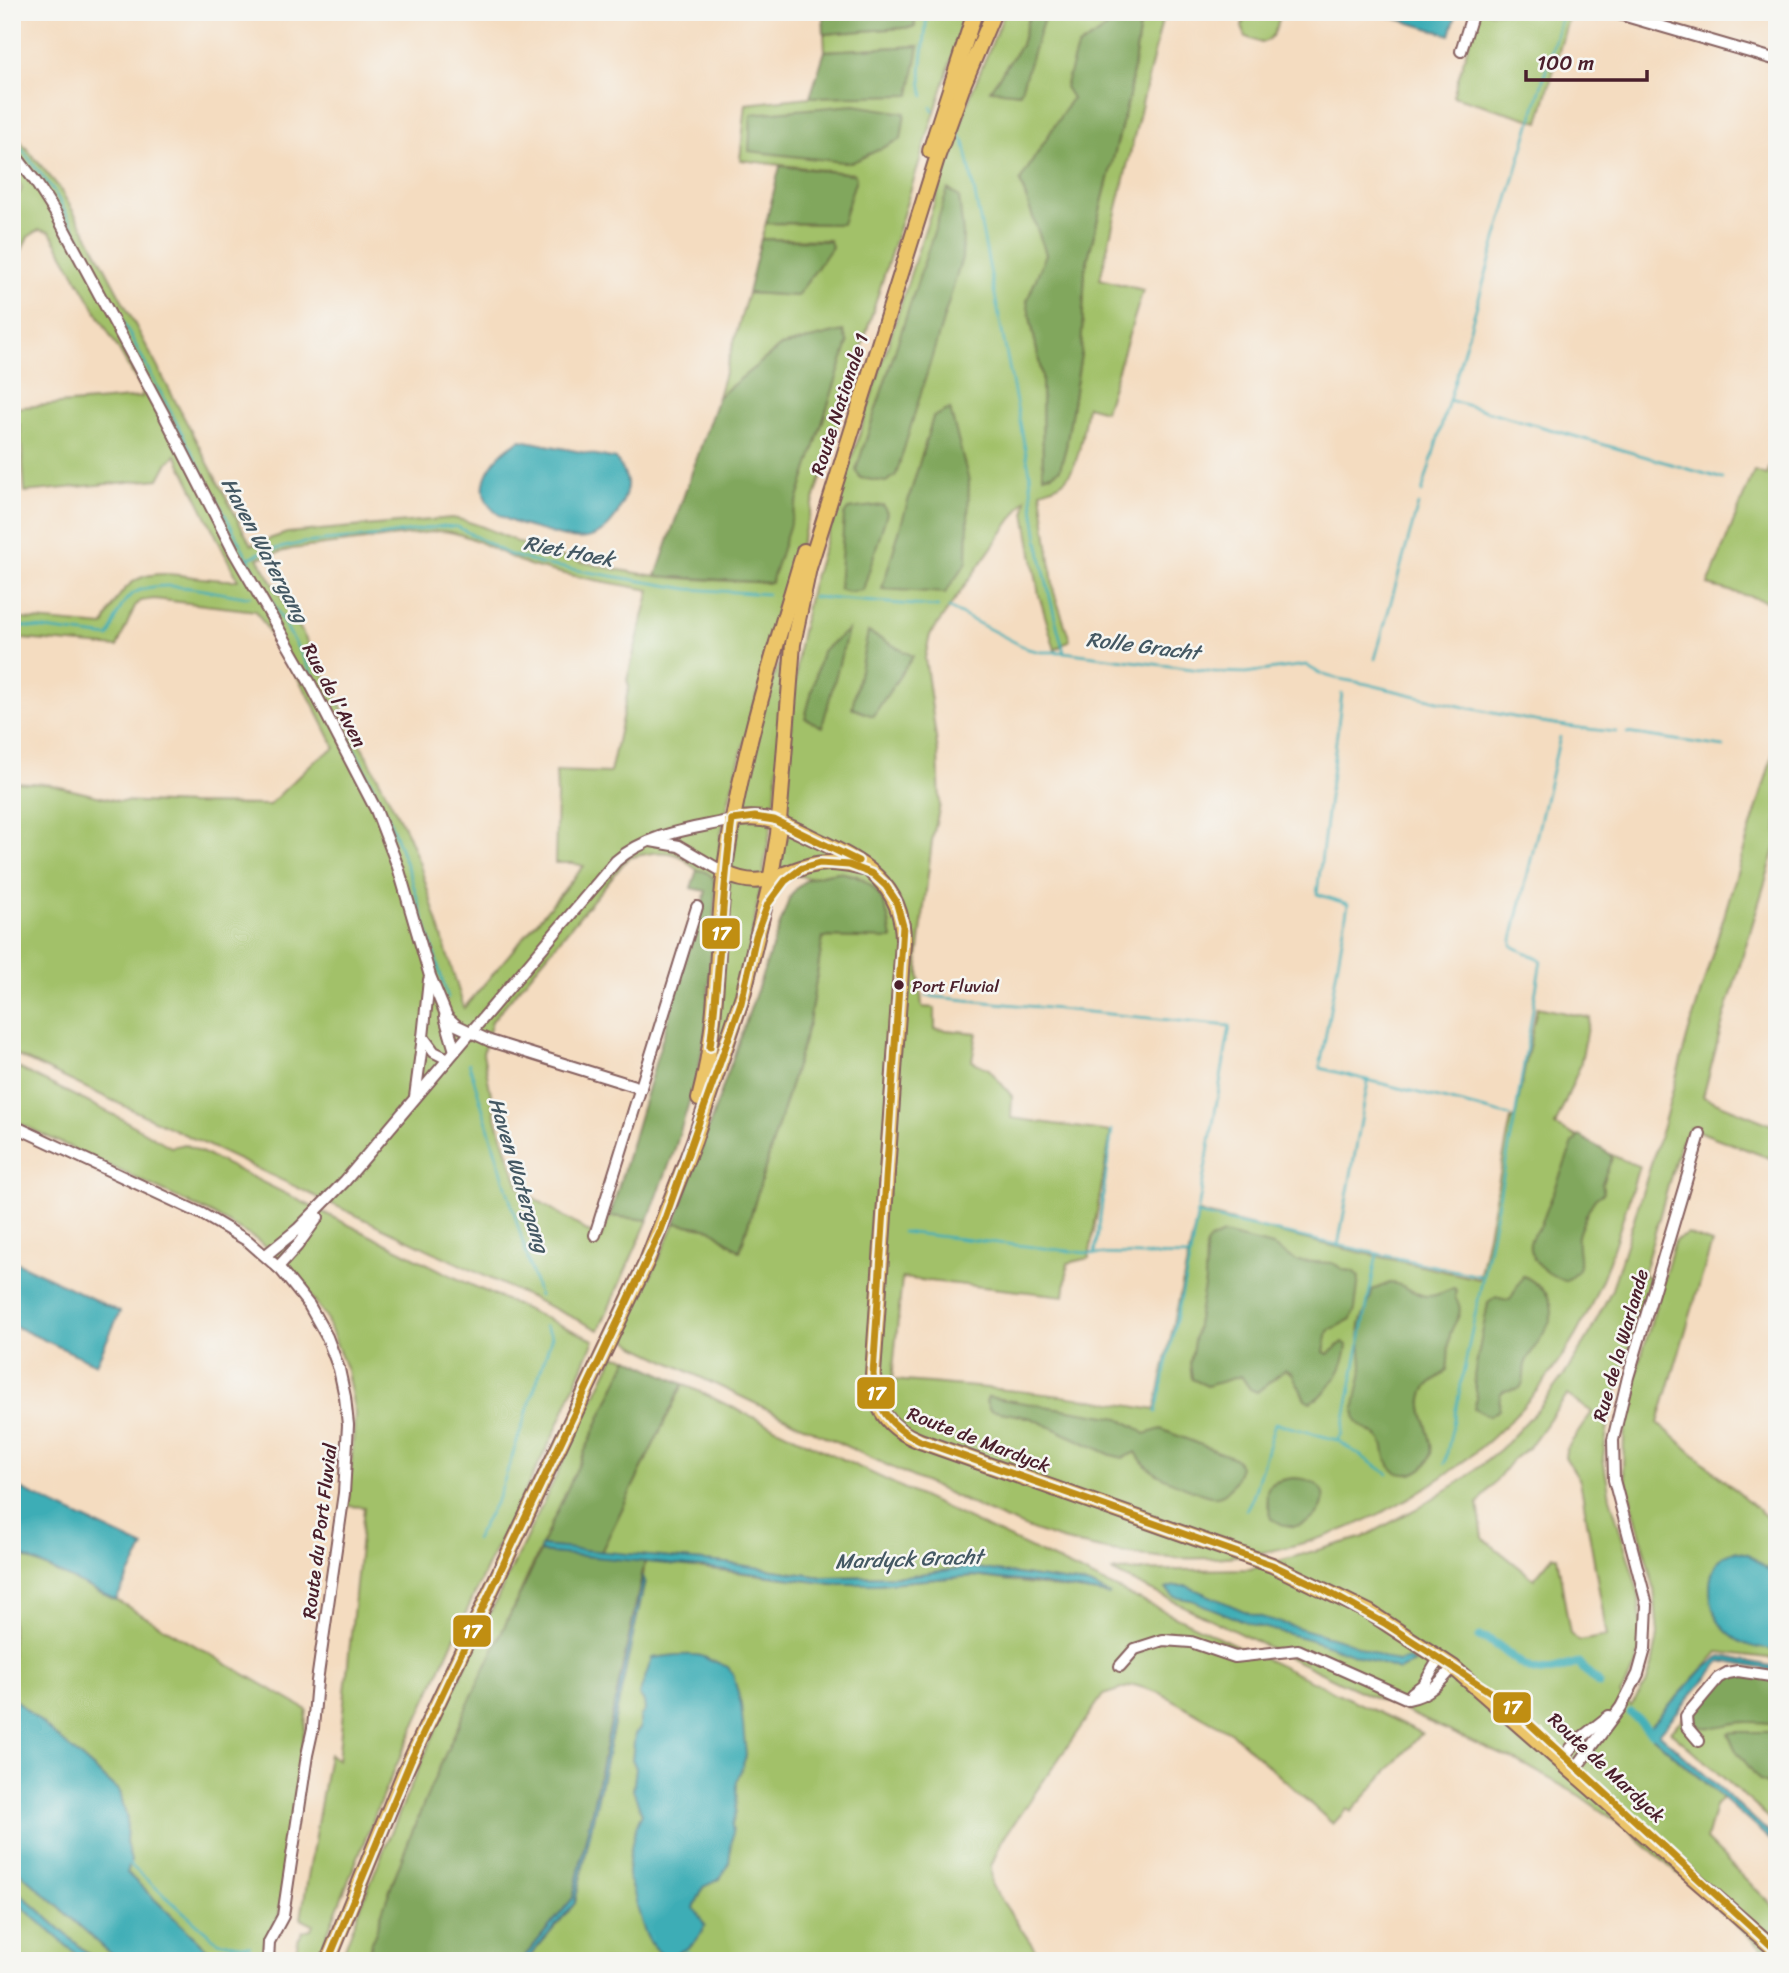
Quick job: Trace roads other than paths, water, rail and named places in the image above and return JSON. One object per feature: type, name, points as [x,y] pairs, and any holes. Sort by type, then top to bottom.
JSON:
[{"type":"main road","name":"Route Nationale 1","points":[[617,1318],[662,1209],[686,1144],[701,1092],[715,1008],[725,873],[739,785],[757,711],[804,550],[975,12]]},
{"type":"main road","name":"Route Nationale 1","points":[[617,1318],[661,1230],[741,1002],[763,915],[779,822],[792,660],[809,568],[941,148],[964,83],[994,12]]},
{"type":"main road","name":"Route de Mardyck","points":[[733,820],[755,817],[779,822],[856,859],[885,885],[902,919],[873,1374],[874,1395],[884,1417],[899,1431],[920,1441],[1290,1572],[1368,1612],[1504,1700],[1777,1951]]},
{"type":"main road","points":[[725,873],[744,880],[770,879],[808,866],[832,863],[858,867],[874,874]]},
{"type":"main road","points":[[763,915],[794,872]]},
{"type":"main road","points":[[322,1961],[413,1739],[617,1318]]},
{"type":"main road","points":[[328,1961],[411,1760],[595,1364]]},
{"type":"street","points":[[1461,51],[1473,12]]},
{"type":"street","points":[[1612,12],[1777,60]]},
{"type":"street","name":"Rue de l'Aven","points":[[12,151],[40,187],[61,222],[234,552],[314,690],[376,810],[398,867],[430,976],[443,1009],[452,1055]]},
{"type":"street","points":[[278,1266],[297,1246],[345,1181],[616,861],[634,847],[664,835],[733,820]]},
{"type":"street","points":[[648,841],[679,846],[725,873]]},
{"type":"street","points":[[595,1235],[697,907]]},
{"type":"street","name":"Rue de l'Aven","points":[[414,1099],[430,976]]},
{"type":"street","points":[[443,1009],[453,1023],[495,1043],[641,1088]]},
{"type":"street","points":[[423,1037],[434,1052],[452,1055]]},
{"type":"street","name":"Route du Port Fluvial","points":[[12,1125],[217,1222],[266,1255],[309,1305],[330,1343],[344,1390],[348,1431],[344,1493],[317,1681],[313,1728],[285,1908],[281,1923],[269,1942],[268,1961]]},
{"type":"street","name":"Rue de la Warlande","points":[[1576,1769],[1615,1716],[1630,1689],[1644,1654],[1648,1616],[1641,1579],[1614,1480],[1613,1440],[1628,1377],[1700,1134]]},
{"type":"street","points":[[266,1255],[298,1229],[345,1181]]},
{"type":"street","points":[[1120,1666],[1135,1649],[1163,1640],[1185,1641],[1235,1657],[1298,1650],[1406,1699],[1417,1697],[1439,1683],[1453,1667]]},
{"type":"street","points":[[1392,1693],[1406,1695],[1418,1690],[1440,1657]]},
{"type":"street","points":[[1699,1741],[1689,1730],[1686,1716],[1721,1676],[1734,1671],[1777,1677]]},
{"type":"street","name":"Rue de la Warlande","points":[[1563,1757],[1608,1717],[1630,1689]]},
{"type":"water","points":[[1374,12],[1457,12],[1450,35]]},
{"type":"water","points":[[521,440],[616,459],[626,477],[627,487],[618,513],[608,526],[591,537],[573,538],[508,520],[494,511],[486,501],[485,478],[499,457]]},
{"type":"water","points":[[12,1260],[120,1312],[96,1364],[12,1325]]},
{"type":"water","points":[[12,1485],[144,1547],[116,1600],[12,1551]]},
{"type":"water","points":[[541,1546],[726,1563],[822,1577],[906,1576],[970,1567],[1090,1585],[1110,1595],[973,1576],[877,1584],[833,1584],[710,1568],[540,1552]]},
{"type":"water","points":[[1735,1551],[1748,1554],[1777,1577],[1777,1650],[1757,1648],[1738,1641],[1727,1632],[1714,1612],[1710,1587],[1712,1575],[1716,1564]]},
{"type":"water","points":[[643,1577],[645,1581],[575,1903],[526,1961],[521,1961],[573,1898]]},
{"type":"water","points":[[1187,1586],[1251,1614],[1348,1642],[1397,1662],[1409,1659],[1414,1663],[1399,1670],[1308,1639],[1253,1625],[1191,1600],[1174,1597],[1166,1589]]},
{"type":"water","points":[[699,1656],[728,1667],[741,1704],[746,1756],[737,1781],[729,1863],[720,1879],[703,1887],[694,1908],[705,1925],[691,1945],[668,1956],[660,1953],[649,1940],[628,1874],[632,1841],[642,1814],[633,1790],[636,1768],[632,1759],[635,1734],[640,1728],[640,1717],[645,1710],[639,1695],[652,1658]]},
{"type":"water","points":[[1721,1656],[1777,1667],[1777,1671],[1721,1661],[1659,1733],[1777,1840],[1777,1846],[1641,1726],[1644,1721],[1650,1727],[1702,1670]]},
{"type":"water","points":[[12,1697],[120,1792],[127,1820],[126,1843],[131,1861],[127,1873],[219,1961],[119,1961],[12,1865]]},
{"type":"water","points":[[12,1886],[96,1961],[84,1961],[12,1898]]},
{"type":"waterway","name":"Rolle Gracht","points":[[924,96],[921,76],[926,12]]},
{"type":"waterway","points":[[1422,492],[1563,12]]},
{"type":"waterway","name":"Rolle Gracht","points":[[956,133],[964,141],[969,164],[1030,473],[1042,563],[1064,652],[1215,672],[1245,673],[1306,665],[1329,676],[1459,706],[1522,719],[1616,732]]},
{"type":"waterway","name":"Haven Watergang","points":[[12,137],[54,191],[252,566],[355,750],[389,819],[411,878],[448,998]]},
{"type":"waterway","points":[[1449,400],[1723,479]]},
{"type":"waterway","points":[[1375,659],[1418,505]]},
{"type":"waterway","name":"Riet Hoek","points":[[249,558],[262,552],[302,543],[379,536],[443,526],[458,527],[508,554],[541,564],[688,589],[767,594]]},
{"type":"waterway","points":[[12,625],[109,637],[122,607],[128,598],[138,591],[167,586],[250,596]]},
{"type":"waterway","name":"Riet Hoek","points":[[813,597],[938,607]]},
{"type":"waterway","name":"Riet Hoek","points":[[949,608],[1028,649],[1064,652]]},
{"type":"waterway","points":[[1342,693],[1317,894],[1348,904],[1320,1068],[1510,1116]]},
{"type":"waterway","name":"Rolle Gracht","points":[[1627,733],[1724,747]]},
{"type":"waterway","points":[[1445,1463],[1515,1118],[1541,960],[1512,946],[1512,940],[1560,737]]},
{"type":"waterway","points":[[926,996],[1230,1026],[1190,1256],[1156,1412]]},
{"type":"waterway","name":"Haven Watergang","points":[[469,1063],[539,1296]]},
{"type":"waterway","points":[[1338,1246],[1368,1082]]},
{"type":"waterway","points":[[1095,1254],[1112,1130]]},
{"type":"waterway","points":[[1196,1214],[1480,1276]]},
{"type":"waterway","points":[[902,1232],[1095,1254],[1190,1256]]},
{"type":"waterway","points":[[1337,1440],[1342,1434],[1377,1254]]},
{"type":"waterway","name":"Haven Watergang","points":[[475,1540],[499,1496],[552,1336],[545,1326]]},
{"type":"waterway","points":[[1246,1510],[1253,1497],[1275,1423],[1337,1440],[1388,1474]]},
{"type":"waterway","name":"Mardyck Gracht","points":[[1480,1637],[1496,1644],[1531,1669],[1548,1671],[1578,1663],[1599,1684]]},
{"type":"waterway","name":"Mardyck Gracht","points":[[1631,1713],[1651,1732]]},
{"type":"waterway","name":"Mardyck Gracht","points":[[129,1864],[212,1937],[220,1942],[250,1946]]},
{"type":"waterway","points":[[685,1951],[701,1959],[726,1961]]},
{"type":"place","name":"Port Fluvial","points":[[899,985]]}]
